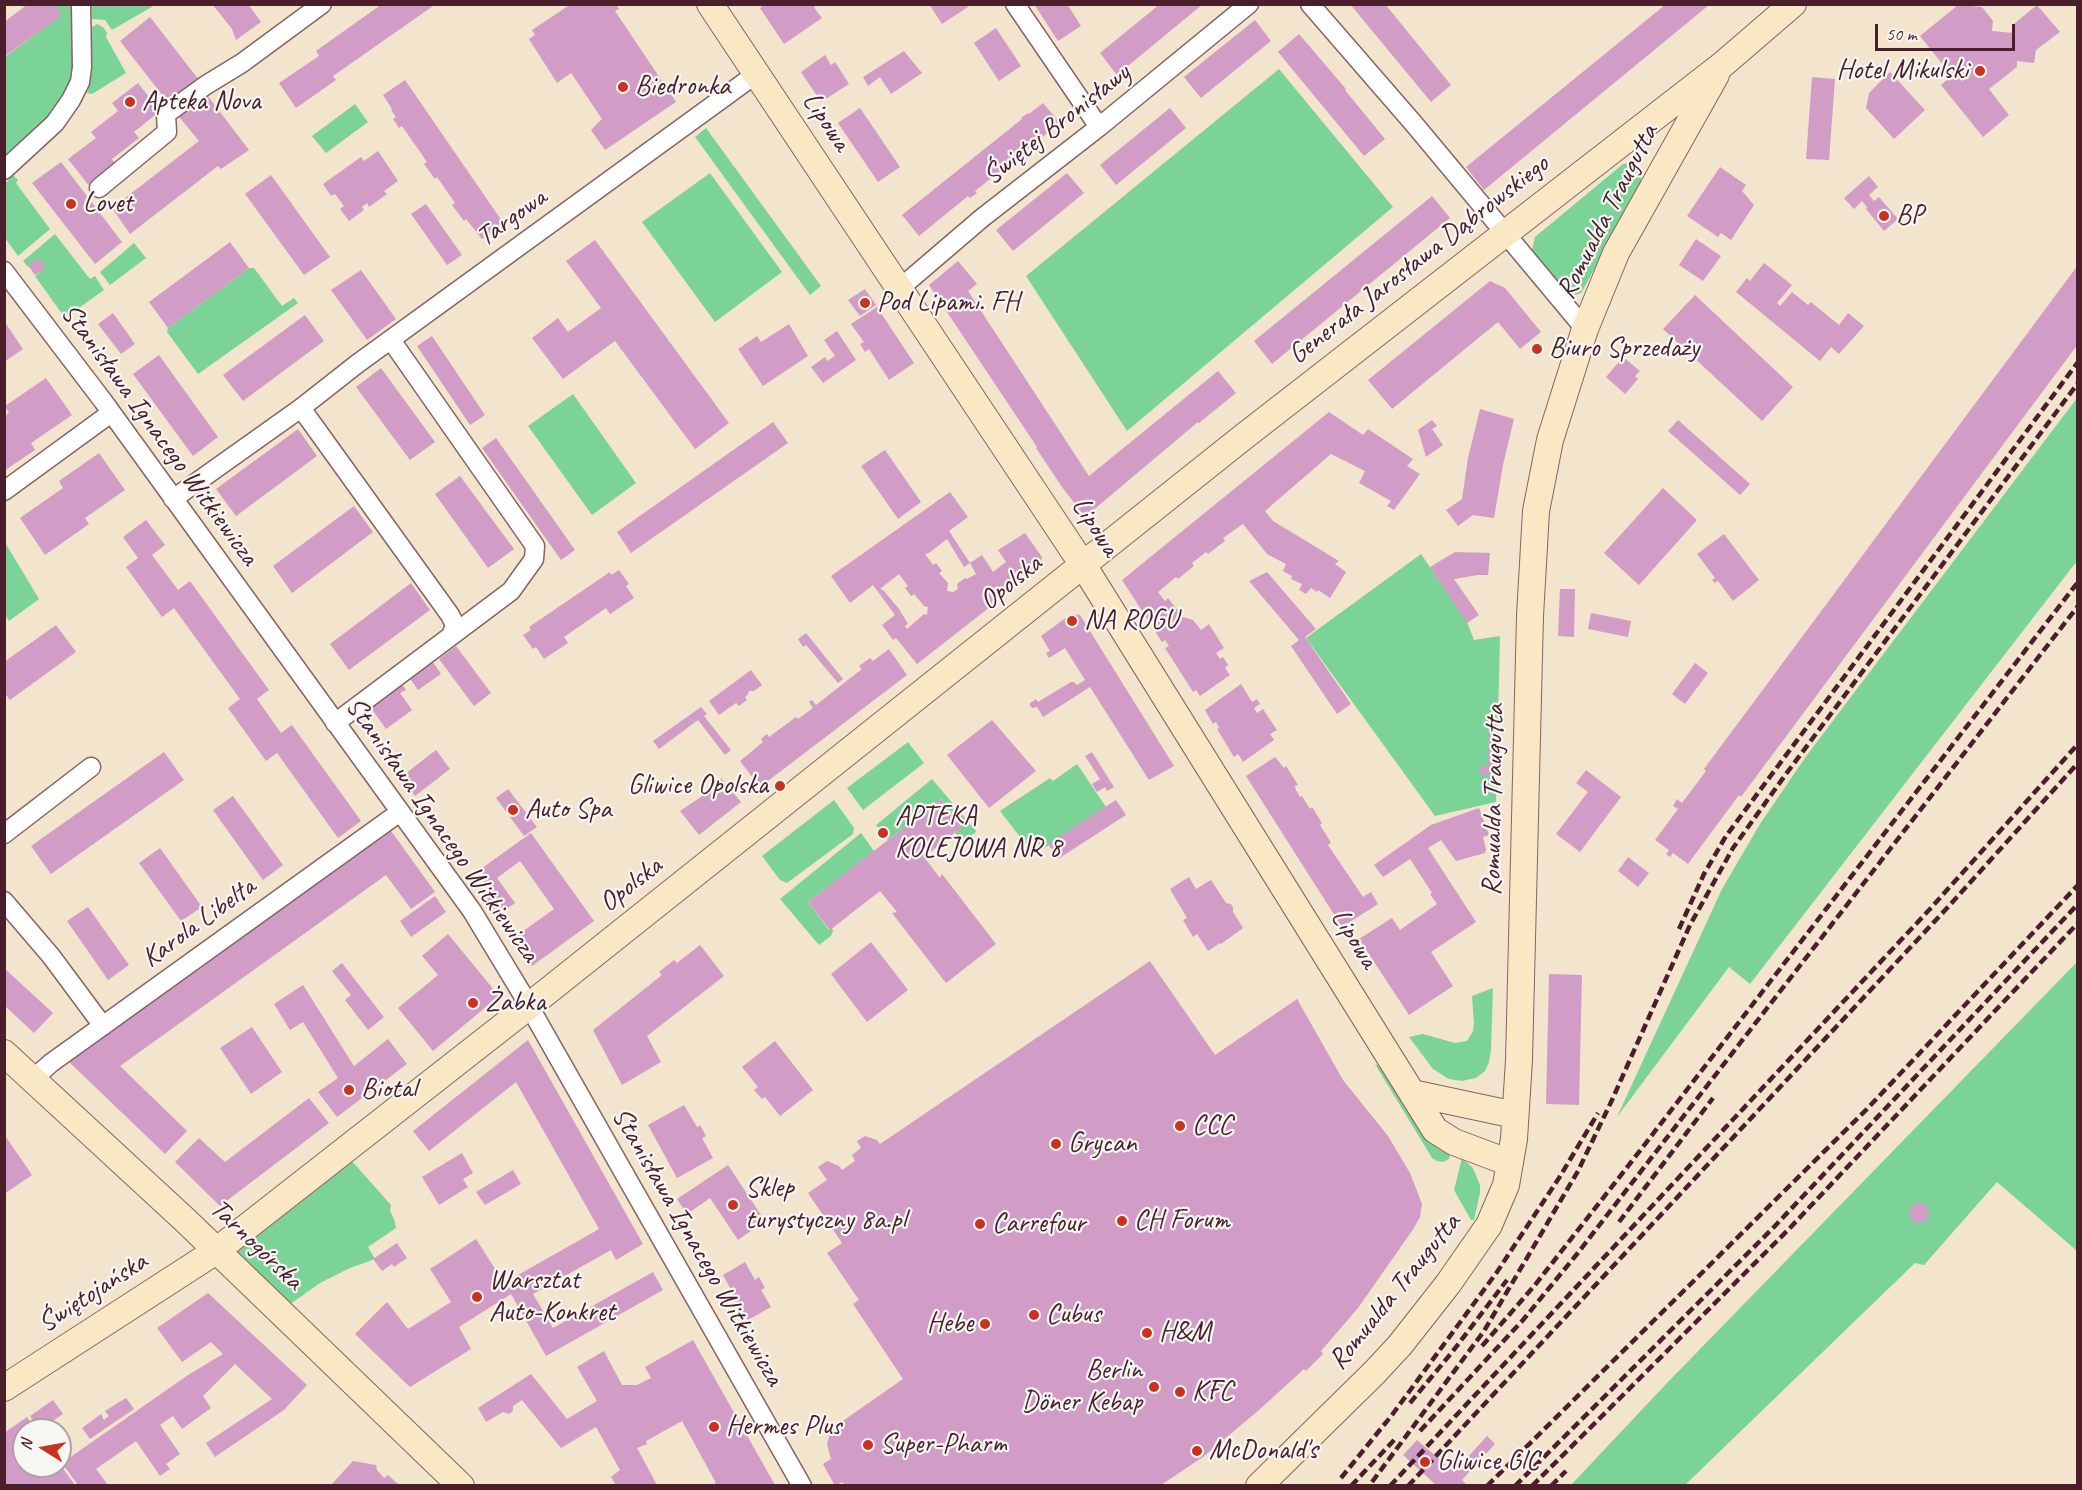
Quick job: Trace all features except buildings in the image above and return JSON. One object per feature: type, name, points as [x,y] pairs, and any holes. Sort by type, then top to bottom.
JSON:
[{"type":"street","points":[[4,170],[55,123],[80,82],[82,67],[81,4]]},
{"type":"street","points":[[99,188],[167,132],[166,114],[242,63],[322,4]]},
{"type":"street","name":"Lipowa","points":[[710,4],[1083,565],[1434,1130],[1455,1142],[1510,1163]]},
{"type":"street","points":[[1015,4],[1099,127]]},
{"type":"street","name":"Świętej Bronisławy","points":[[899,289],[982,218],[1099,127],[1250,4]]},
{"type":"street","points":[[1310,4],[1414,124],[1585,329]]},
{"type":"street","name":"Generała Jarosława Dąbrowskiego","points":[[1083,565],[1242,438],[1722,65],[1793,4]]},
{"type":"street","name":"Romualda Traugutta","points":[[1259,1485],[1375,1372],[1448,1284],[1489,1225],[1506,1185],[1519,1060],[1530,616],[1536,512],[1550,440],[1585,329],[1616,253],[1722,65]]},
{"type":"street","name":"Targowa","points":[[173,499],[301,408],[756,74]]},
{"type":"street","name":"Stanisława Ignacego Witkiewicza","points":[[6,276],[111,413],[465,902],[529,1006],[802,1485]]},
{"type":"street","points":[[335,723],[512,591],[534,559],[535,546],[391,340]]},
{"type":"street","points":[[301,408],[450,615],[454,625],[451,636]]},
{"type":"street","points":[[4,491],[111,413]]},
{"type":"street","name":"Opolska","points":[[216,1251],[529,1006],[1083,565]]},
{"type":"street","points":[[4,834],[91,767]]},
{"type":"street","name":"Karola Libelta","points":[[33,1079],[51,1063],[399,812]]},
{"type":"street","points":[[4,901],[51,956],[103,1026]]},
{"type":"street","name":"Tarnogórska","points":[[4,1053],[461,1485]]},
{"type":"street","points":[[1412,1093],[1515,1115]]},
{"type":"street","name":"Świętojańska","points":[[4,1388],[216,1251]]},
{"type":"green space","points":[[91,4],[155,5],[112,30],[105,20],[92,19]]},
{"type":"green space","points":[[54,5],[73,5],[75,54],[72,83],[53,112],[5,160],[5,57],[61,15]]},
{"type":"green space","points":[[97,24],[107,33],[106,37],[126,73],[92,94],[87,93],[92,71],[92,27]]},
{"type":"green space","points":[[1279,69],[1393,207],[1127,431],[1026,276]]},
{"type":"green space","points":[[355,104],[368,122],[326,153],[312,136]]},
{"type":"green space","points":[[706,128],[821,286],[810,295],[695,137]]},
{"type":"green space","points":[[1623,164],[1636,165],[1641,171],[1641,182],[1581,293],[1575,295],[1565,292],[1532,250],[1535,237]]},
{"type":"green space","points":[[710,173],[782,272],[715,322],[642,222]]},
{"type":"green space","points":[[13,175],[18,180],[16,183],[50,229],[18,256],[5,238],[5,184]]},
{"type":"green space","points":[[55,234],[90,279],[95,276],[104,290],[65,318],[35,276],[45,268],[38,258],[28,267],[23,261]]},
{"type":"green space","points":[[134,243],[146,258],[110,285],[100,272]]},
{"type":"green space","points":[[249,268],[254,268],[282,306],[294,298],[298,303],[198,374],[167,332],[168,328]]},
{"type":"green space","points":[[573,394],[636,483],[592,515],[528,426]]},
{"type":"green space","points":[[2077,398],[2077,561],[1750,984],[1729,967],[1617,1117],[1722,889],[1760,824],[1807,755]]},
{"type":"green space","points":[[6,544],[39,599],[9,621],[4,613]]},
{"type":"green space","points":[[1421,554],[1467,622],[1474,640],[1500,636],[1496,802],[1435,816],[1306,638]]},
{"type":"green space","points":[[908,742],[924,763],[863,810],[847,788]]},
{"type":"green space","points":[[1077,764],[1106,807],[1034,855],[1000,811],[1050,778],[1053,781]]},
{"type":"green space","points":[[932,779],[976,831],[975,833],[961,841],[955,833],[962,826],[941,799],[888,840],[876,825]]},
{"type":"green space","points":[[834,800],[854,828],[853,834],[787,883],[780,880],[762,856]]},
{"type":"green space","points":[[861,833],[874,851],[808,902],[829,930],[832,928],[833,931],[831,936],[819,945],[780,899]]},
{"type":"green space","points":[[2077,962],[2077,1251],[1997,1182],[1924,1265],[1915,1263],[1685,1485],[1571,1485],[1667,1383]]},
{"type":"green space","points":[[1493,988],[1491,1050],[1485,1071],[1476,1078],[1462,1081],[1449,1079],[1433,1069],[1409,1037],[1423,1034],[1455,1043],[1467,1041],[1473,1031],[1474,1023],[1472,996]]},
{"type":"green space","points":[[1375,1064],[1384,1067],[1451,1152],[1449,1159],[1443,1162],[1432,1158]]},
{"type":"green space","points":[[343,1151],[391,1205],[390,1211],[396,1228],[368,1247],[375,1259],[320,1283],[279,1312],[216,1251]]},
{"type":"green space","points":[[1462,1158],[1473,1168],[1480,1185],[1474,1220],[1471,1220],[1454,1190]]},
{"type":"railway","points":[[1679,929],[1704,874],[1726,836],[2078,362]]},
{"type":"railway","points":[[1372,1482],[1484,1331],[1578,1171],[1690,925],[1733,848],[2078,383]]},
{"type":"railway","points":[[1482,1346],[1535,1285],[1632,1161],[2078,582]]},
{"type":"railway","points":[[1420,1431],[1523,1320],[1577,1254],[2078,606]]},
{"type":"railway","points":[[1390,1486],[1930,909],[2078,744]]},
{"type":"railway","points":[[1408,1486],[1948,907],[2078,763]]},
{"type":"railway","points":[[1487,1486],[1866,1110],[2078,885]]},
{"type":"railway","points":[[1515,1486],[1774,1227],[2078,904]]},
{"type":"railway","points":[[1532,1486],[1787,1231],[2078,923]]},
{"type":"railway","points":[[1619,1222],[1713,1098]]},
{"type":"railway","points":[[1341,1478],[1392,1415],[1497,1272],[1559,1178],[1598,1113]]},
{"type":"railway","points":[[1410,1403],[1507,1280]]},
{"type":"railway","points":[[1351,1486],[1396,1438]]},
{"type":"railway","points":[[1551,1486],[1566,1471]]},
{"type":"place","name":"Hotel Mikulski","points":[[1980,71]]},
{"type":"place","name":"Biedronka","points":[[623,87]]},
{"type":"place","name":"Apteka Nova","points":[[130,102]]},
{"type":"place","name":"Lovet","points":[[71,204]]},
{"type":"place","name":"BP","points":[[1884,216]]},
{"type":"place","name":"Pod Lipami. FH","points":[[865,303]]},
{"type":"place","name":"Biuro Sprzedaży","points":[[1537,349]]},
{"type":"place","name":"NA ROGU","points":[[1072,621]]},
{"type":"place","name":"Gliwice Opolska","points":[[780,786]]},
{"type":"place","name":"Auto Spa","points":[[513,810]]},
{"type":"place","name":"APTEKA KOLEJOWA NR 8","points":[[883,833]]},
{"type":"place","name":"Żabka","points":[[473,1003]]},
{"type":"place","name":"Biotal","points":[[349,1090]]},
{"type":"place","name":"CCC","points":[[1180,1126]]},
{"type":"place","name":"Grycan","points":[[1056,1144]]},
{"type":"place","name":"Sklep turystyczny 8a.pl","points":[[733,1205]]},
{"type":"place","name":"CH Forum","points":[[1122,1221]]},
{"type":"place","name":"Carrefour","points":[[980,1224]]},
{"type":"place","name":"Warsztat Auto-Konkret","points":[[477,1297]]},
{"type":"place","name":"Cubus","points":[[1034,1315]]},
{"type":"place","name":"Hebe","points":[[985,1324]]},
{"type":"place","name":"H&M","points":[[1147,1333]]},
{"type":"place","name":"Berlin Döner Kebap","points":[[1154,1387]]},
{"type":"place","name":"KFC","points":[[1180,1392]]},
{"type":"place","name":"Hermes Plus","points":[[714,1427]]},
{"type":"place","name":"Super-Pharm","points":[[868,1445]]},
{"type":"place","name":"McDonald's","points":[[1197,1451]]},
{"type":"place","name":"Gliwice GlC","points":[[1425,1462]]}]
